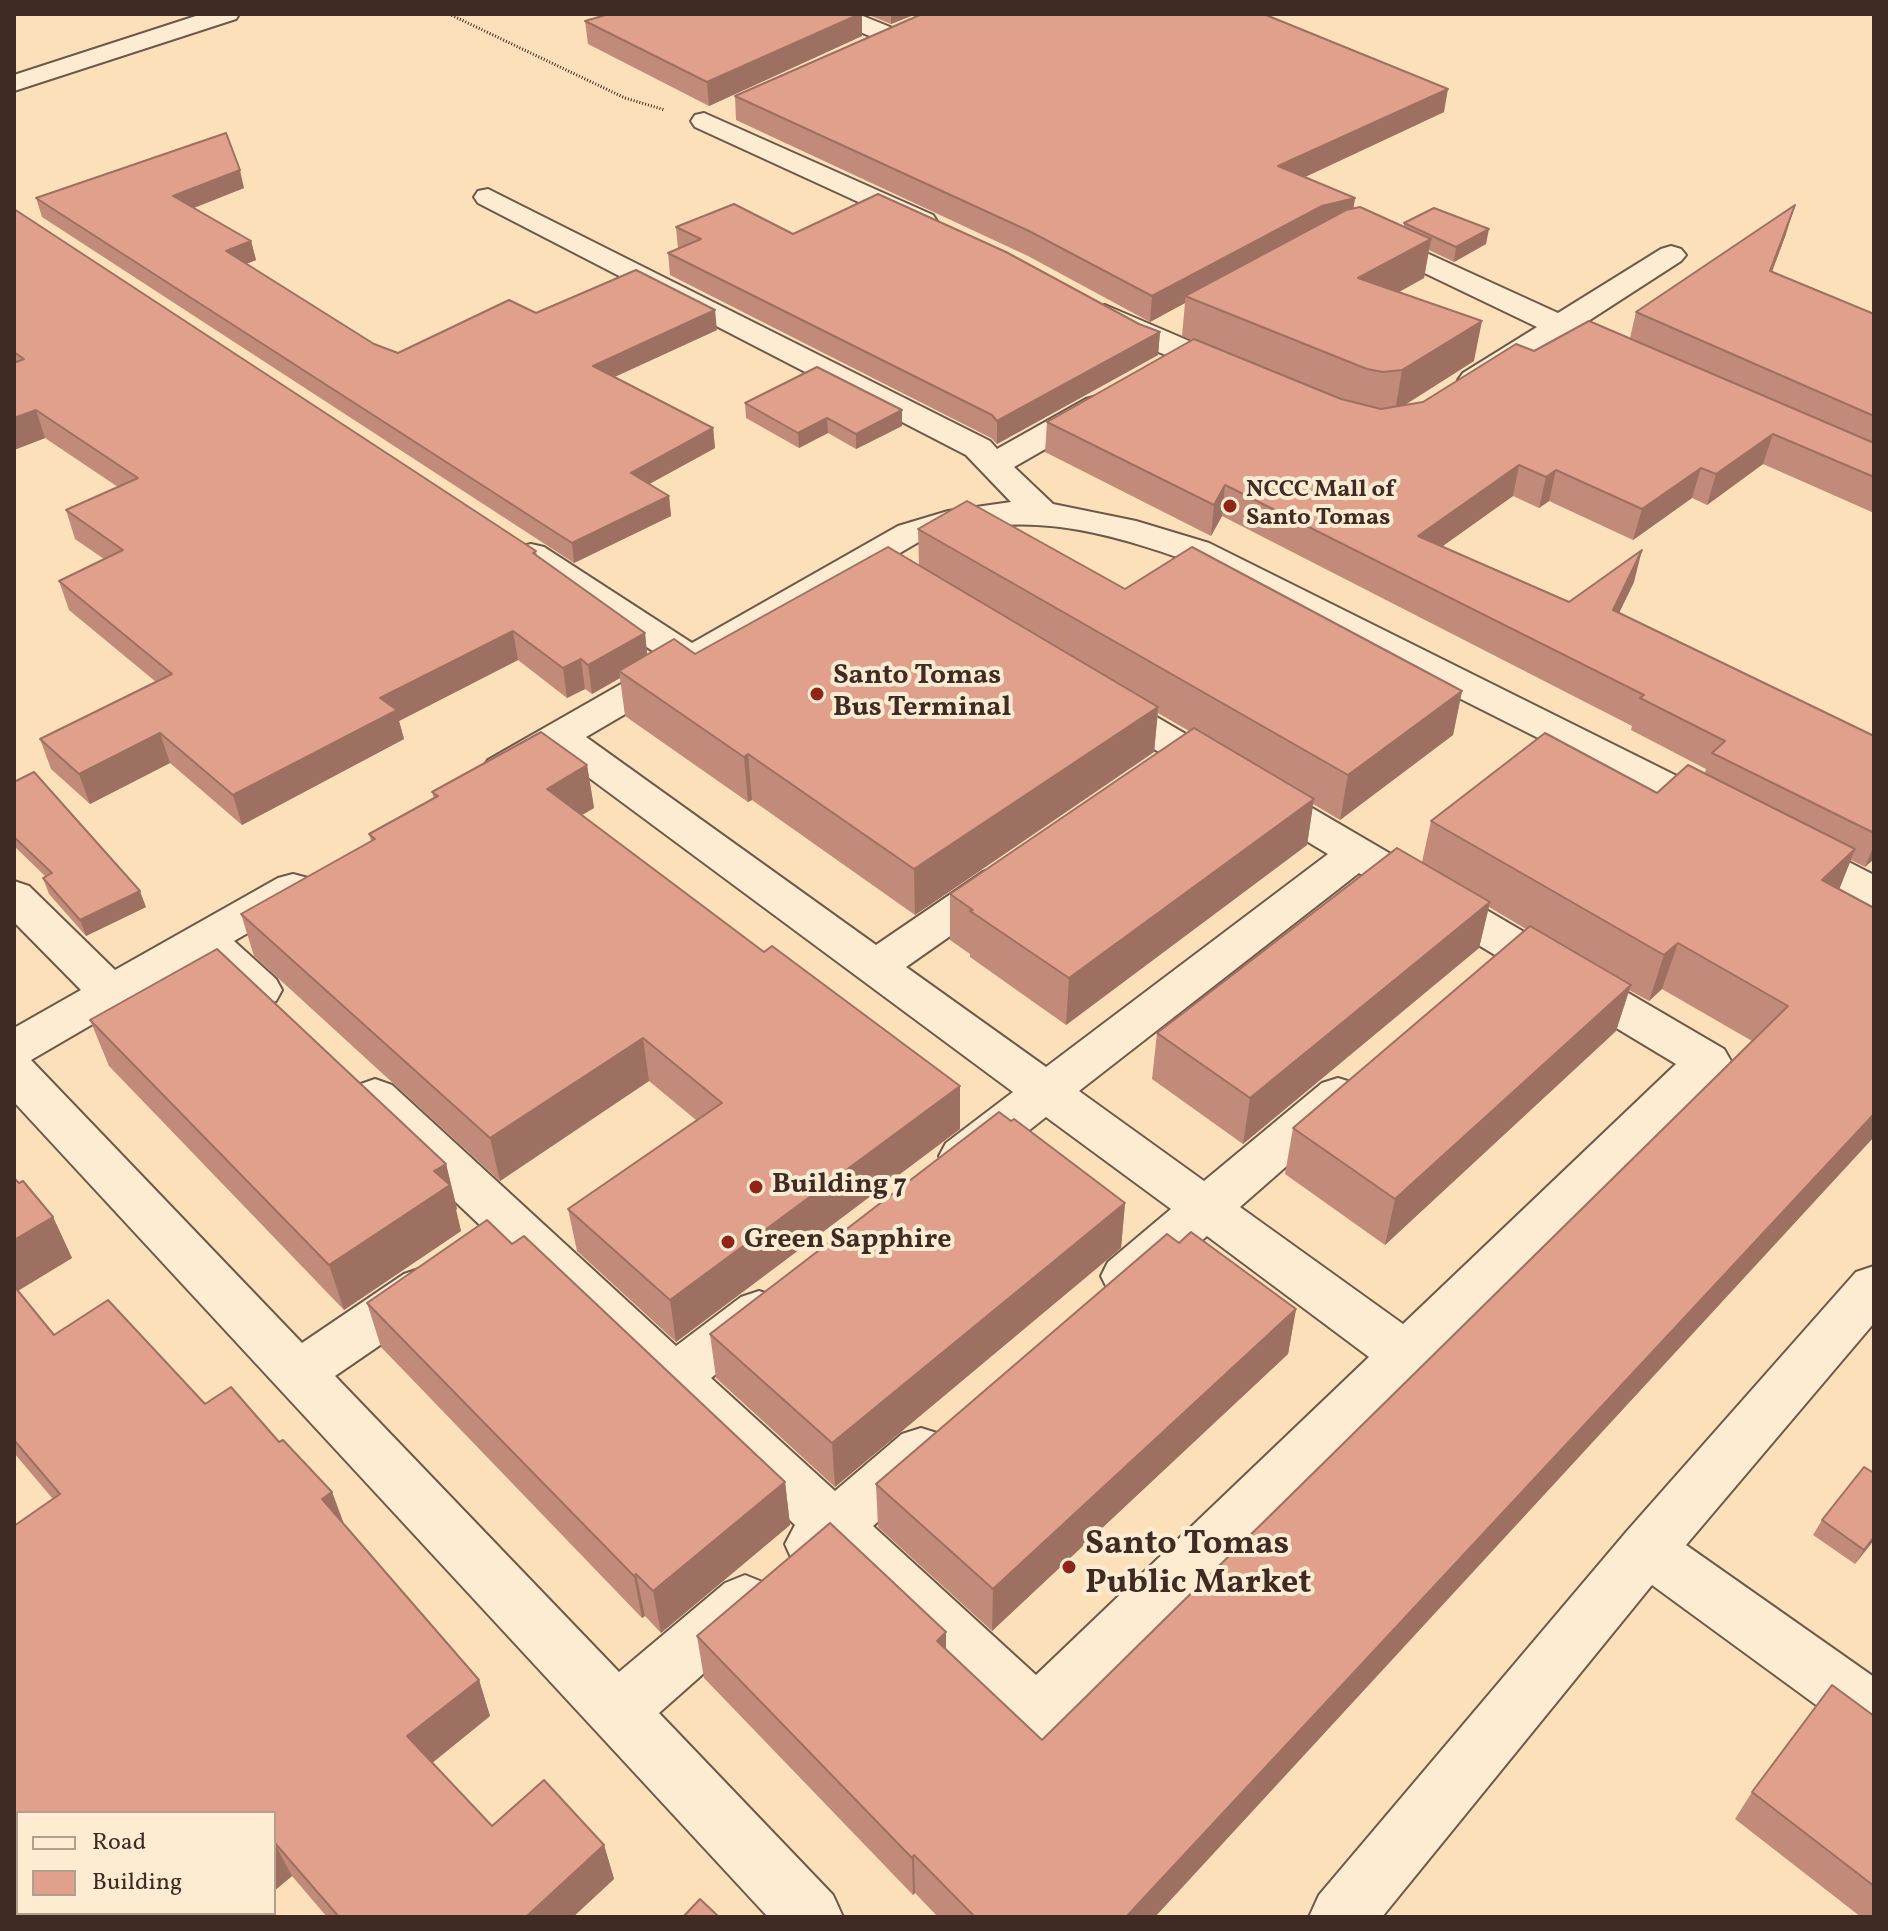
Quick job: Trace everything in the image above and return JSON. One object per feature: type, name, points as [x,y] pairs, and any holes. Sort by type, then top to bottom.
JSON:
[{"type":"street","points":[[14,83],[227,14]]},
{"type":"street","points":[[837,14],[891,36]]},
{"type":"street","points":[[862,49],[918,25]]},
{"type":"street","points":[[704,121],[733,108]]},
{"type":"street","points":[[704,121],[946,232]]},
{"type":"street","points":[[488,197],[978,448],[1041,511]]},
{"type":"street","points":[[1344,236],[1369,236],[1603,345]]},
{"type":"street","points":[[1451,394],[1671,255]]},
{"type":"street","points":[[1080,301],[1150,337],[1174,362],[1262,384]]},
{"type":"street","points":[[1150,337],[1177,322]]},
{"type":"street","points":[[995,464],[1119,393]]},
{"type":"street","points":[[464,790],[910,533],[946,519],[1000,511],[1041,511],[1138,530],[1230,566],[1874,893]]},
{"type":"street","points":[[504,537],[691,659]]},
{"type":"street","points":[[863,558],[903,582]]},
{"type":"street","points":[[341,1066],[483,1246],[674,1377],[1036,1715],[1708,1061],[1074,684]]},
{"type":"street","points":[[559,736],[1406,1355]]},
{"type":"street","points":[[1149,779],[1188,752]]},
{"type":"street","points":[[934,1177],[1357,853]]},
{"type":"street","points":[[875,967],[1031,859]]},
{"type":"street","points":[[14,1049],[327,868]]},
{"type":"street","points":[[14,896],[111,993]]},
{"type":"street","points":[[204,939],[296,1024]]},
{"type":"street","points":[[1478,976],[1514,946]]},
{"type":"street","points":[[1085,1311],[1371,1067]]},
{"type":"street","points":[[14,1072],[811,1917]]},
{"type":"street","points":[[300,1372],[483,1246]]},
{"type":"street","points":[[674,1377],[798,1282]]},
{"type":"street","points":[[1341,1917],[1647,1549],[1874,1287]]},
{"type":"street","points":[[617,1711],[953,1424]]},
{"type":"street","points":[[1647,1549],[1874,1712]]},
{"type":"path","points":[[449,14],[625,98],[704,121]]},
{"type":"building","points":[[609,14],[860,14],[707,82],[585,21]]},
{"type":"building","points":[[922,14],[1269,14],[1266,15],[1448,89],[1278,166],[1355,198],[1322,206],[1152,296],[1029,231],[735,96]]},
{"type":"building","points":[[226,133],[240,170],[173,196],[251,241],[226,251],[374,344],[398,353],[509,300],[536,313],[636,270],[715,310],[593,366],[713,428],[631,473],[669,496],[572,543],[36,198]]},
{"type":"building","points":[[878,194],[1006,252],[1139,324],[1160,332],[997,421],[992,415],[668,253],[701,239],[676,227],[734,204],[793,234]]},
{"type":"building","points":[[1795,205],[1770,271],[1874,314],[1874,416],[1636,312]]},
{"type":"building","points":[[1360,207],[1431,239],[1358,278],[1482,321],[1402,370],[1383,372],[1367,369],[1185,296],[1346,210]]},
{"type":"building","points":[[1434,208],[1489,229],[1456,247],[1404,223]]},
{"type":"building","points":[[14,209],[536,551],[533,553],[645,633],[588,665],[581,659],[563,668],[513,631],[380,698],[397,710],[233,795],[160,733],[79,774],[40,739],[172,674],[59,581],[123,550],[66,510],[138,478],[36,410],[14,418],[14,363],[24,359],[14,352]]},
{"type":"building","points":[[1589,321],[1874,443],[1874,477],[1773,434],[1716,474],[1701,468],[1642,509],[1556,470],[1546,477],[1519,465],[1418,536],[1569,602],[1642,550],[1613,610],[1874,736],[1874,833],[1712,753],[1725,741],[1640,698],[1644,695],[1225,485],[1214,505],[1047,422],[1194,339],[1341,399],[1381,409],[1423,402],[1516,344],[1534,351]]},
{"type":"building","points":[[817,367],[902,410],[856,434],[827,418],[798,433],[745,403]]},
{"type":"building","points":[[967,501],[1125,589],[1192,547],[1462,691],[1348,775],[918,529]]},
{"type":"building","points":[[888,547],[1158,707],[914,869],[748,754],[744,757],[619,671],[674,639],[695,654]]},
{"type":"building","points":[[1194,728],[1314,799],[1069,978],[950,894]]},
{"type":"building","points":[[541,732],[587,765],[547,789],[764,952],[772,946],[960,1086],[670,1300],[568,1209],[722,1103],[643,1038],[490,1138],[241,914],[375,839],[369,834],[438,796],[432,792]]},
{"type":"building","points":[[1545,733],[1657,793],[1688,765],[1855,849],[1822,880],[1874,908],[1874,1114],[1126,1917],[975,1917],[914,1855],[912,1858],[697,1636],[830,1523],[946,1632],[937,1641],[1042,1740],[1788,1006],[1678,943],[1664,955],[1431,821]]},
{"type":"building","points":[[34,772],[140,891],[80,920],[43,878],[52,873],[14,837],[14,782]]},
{"type":"building","points":[[1397,848],[1490,902],[1250,1098],[1157,1033]]},
{"type":"building","points":[[1530,926],[1631,985],[1395,1199],[1293,1128]]},
{"type":"building","points":[[217,949],[446,1164],[434,1171],[450,1185],[329,1265],[90,1020]]},
{"type":"building","points":[[999,1112],[1011,1121],[1014,1119],[1125,1203],[832,1443],[710,1334]]},
{"type":"building","points":[[14,1178],[19,1183],[23,1181],[53,1217],[14,1240]]},
{"type":"building","points":[[487,1220],[512,1244],[524,1236],[785,1482],[653,1591],[636,1574],[634,1576],[367,1303]]},
{"type":"building","points":[[1191,1232],[1296,1309],[993,1589],[876,1484],[1167,1234],[1179,1243]]},
{"type":"building","points":[[14,1286],[54,1335],[108,1300],[205,1404],[231,1387],[279,1442],[283,1440],[332,1492],[322,1499],[479,1680],[407,1736],[492,1826],[544,1780],[604,1845],[526,1917],[339,1917],[276,1844],[276,1811],[16,1811],[16,1915],[182,1915],[14,1917],[14,1526],[60,1494],[14,1440]]},
{"type":"building","points":[[1864,1467],[1874,1473],[1874,1537],[1864,1550],[1822,1520]]},
{"type":"building","points":[[1832,1685],[1874,1716],[1874,1886],[1752,1792]]},
{"type":"building","points":[[700,1899],[719,1917],[683,1917]]},
{"type":"place","name":"NCCC Mall of Santo Tomas","points":[[1230,506]]},
{"type":"place","name":"Santo Tomas Bus Terminal","points":[[817,694]]},
{"type":"place","name":"Building 7","points":[[756,1187]]},
{"type":"place","name":"Green Sapphire","points":[[728,1242]]},
{"type":"place","name":"Santo Tomas Public Market","points":[[1069,1567]]}]
